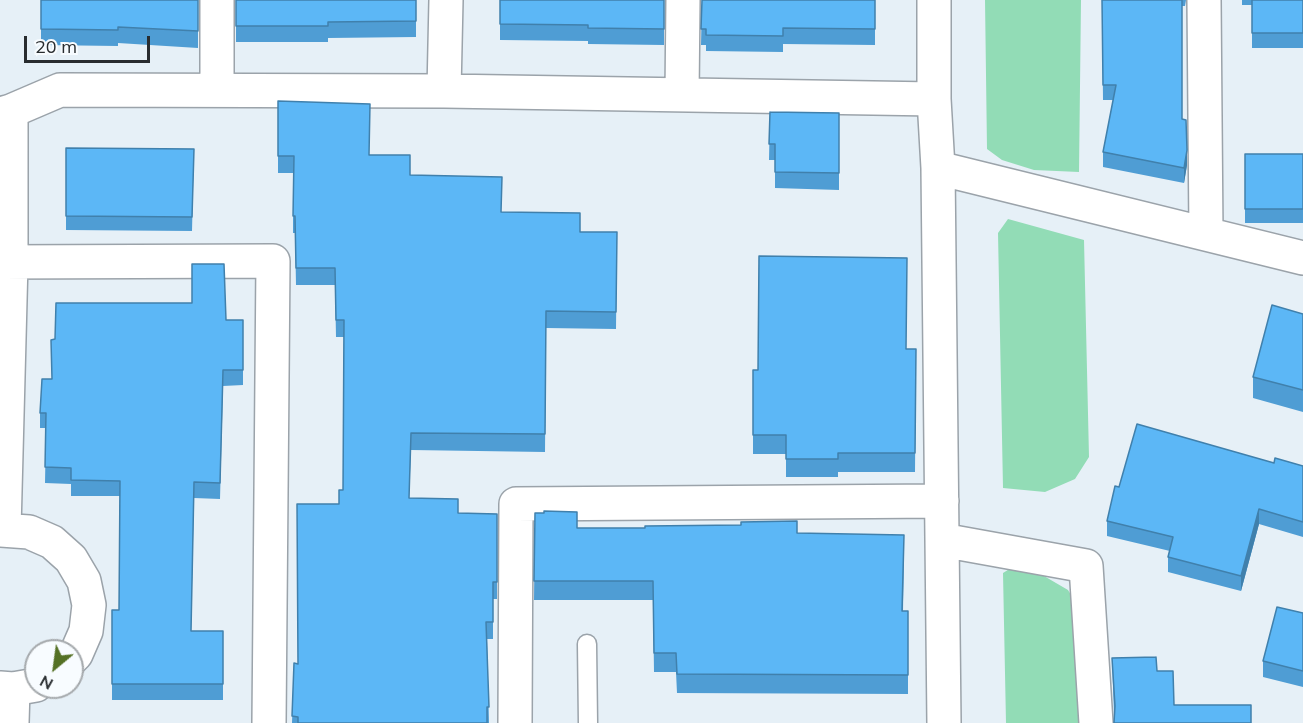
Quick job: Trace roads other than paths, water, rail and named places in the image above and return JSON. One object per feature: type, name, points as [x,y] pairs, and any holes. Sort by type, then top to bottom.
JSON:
[{"type":"street","points":[[217,0],[217,89]]},
{"type":"street","points":[[444,91],[446,0]]},
{"type":"street","points":[[682,0],[682,95]]},
{"type":"street","points":[[934,0],[933,99],[938,168],[944,723]]},
{"type":"street","points":[[1204,0],[1206,234]]},
{"type":"street","points":[[82,639],[86,631],[89,605],[84,581],[71,559],[52,542],[29,532],[2,530],[6,113],[60,90],[444,91],[933,99]]},
{"type":"street","points":[[938,168],[1303,258]]},
{"type":"street","points":[[6,262],[273,261],[269,723]]},
{"type":"street","points":[[515,723],[516,504],[942,501]]},
{"type":"street","points":[[942,540],[1086,566],[1095,723]]},
{"type":"street","points":[[12,723],[16,687]]},
{"type":"lane","points":[[588,644],[588,723]]}]
